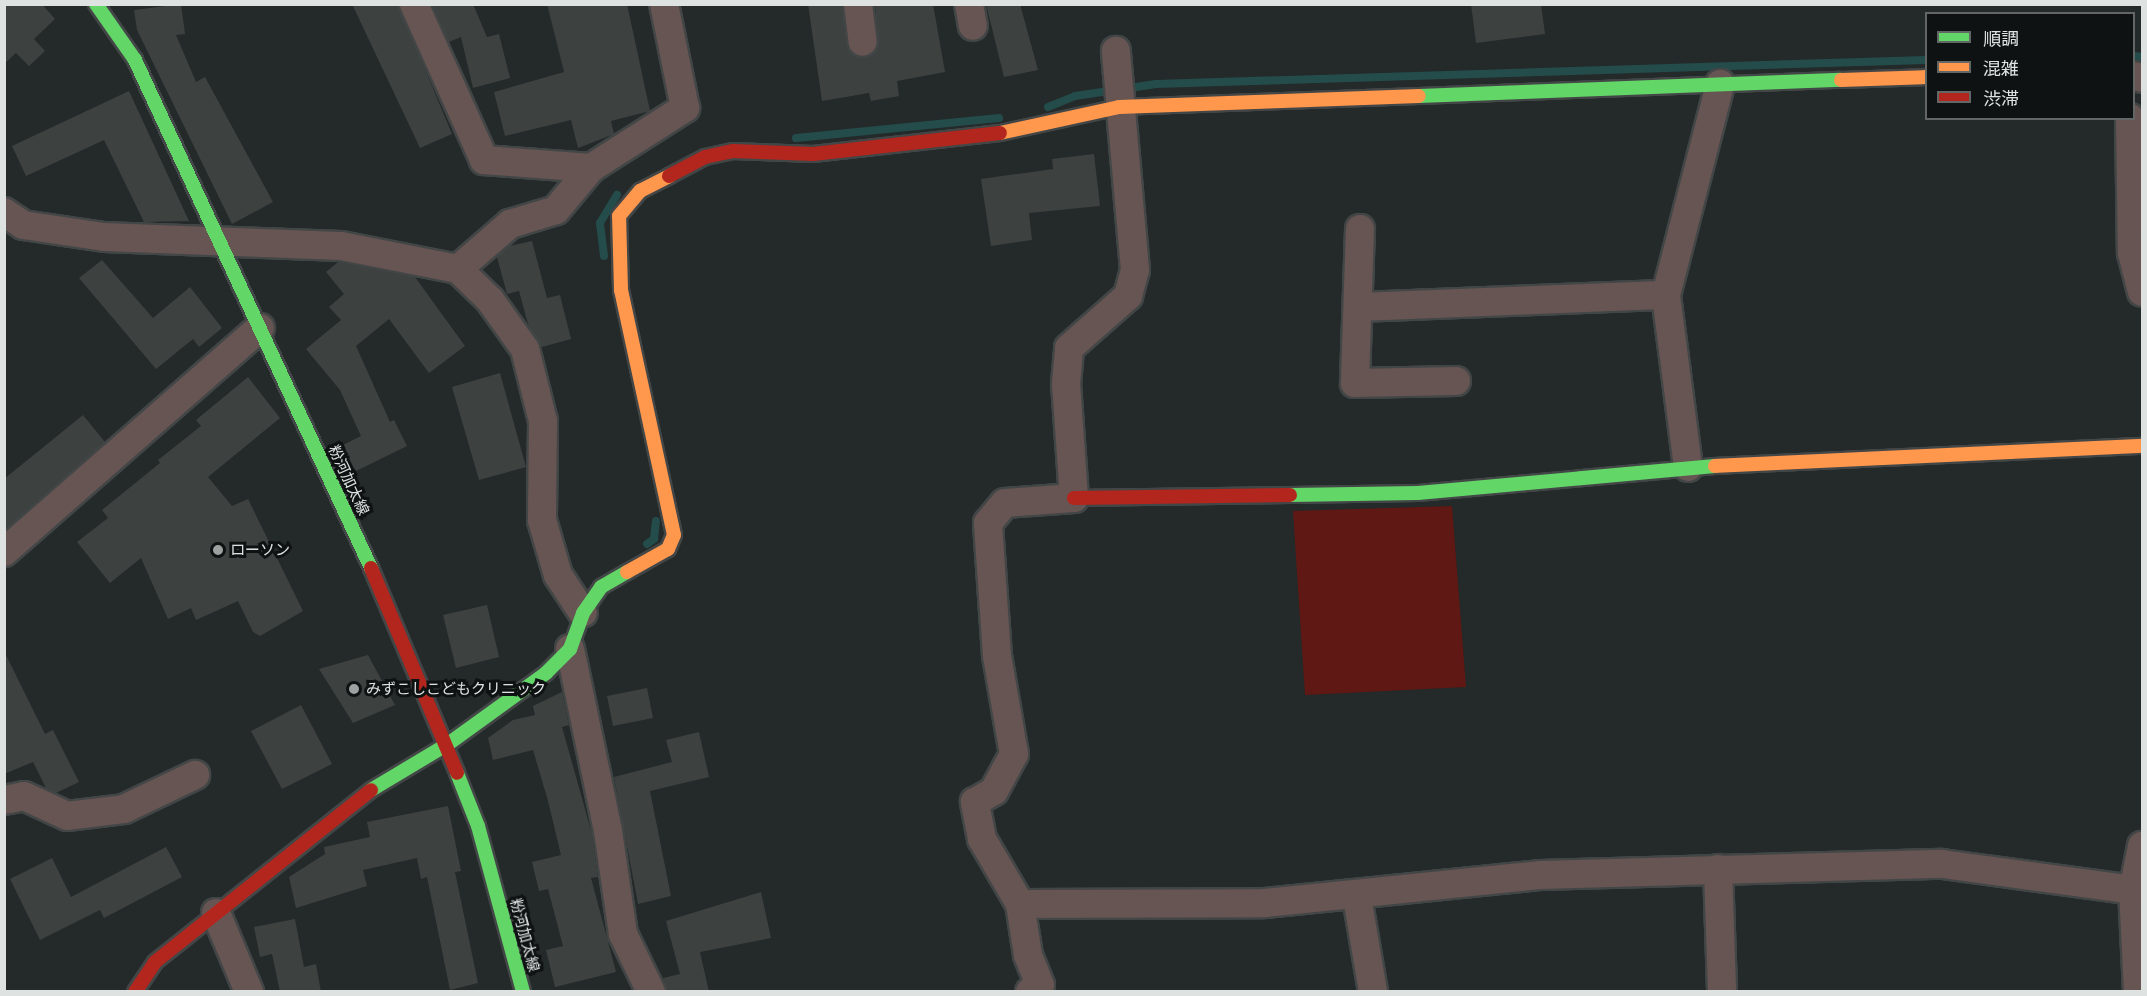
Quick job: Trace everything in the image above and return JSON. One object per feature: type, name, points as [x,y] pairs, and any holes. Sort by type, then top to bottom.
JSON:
[{"type":"street","name":"粉河加太線","points":[[96,4],[135,60],[260,328],[448,744],[478,826],[523,992]]},
{"type":"street","points":[[414,4],[484,160],[591,168]]},
{"type":"street","points":[[458,268],[510,224],[556,210],[591,168],[685,108],[664,4]]},
{"type":"street","points":[[858,4],[863,42]]},
{"type":"street","points":[[1074,498],[1066,384],[1069,348],[1128,296],[1135,270],[1116,51]]},
{"type":"street","points":[[135,992],[155,962],[344,807],[448,744],[546,673],[570,649],[583,614],[601,587],[668,549],[674,535],[619,266],[619,216],[640,191],[705,157],[732,151],[813,154],[977,138],[1119,102],[1925,77]]},
{"type":"street","points":[[1688,467],[1666,295],[1720,84]]},
{"type":"street","points":[[2130,120],[2132,253],[2142,292]]},
{"type":"street","points":[[4,212],[23,225],[104,237],[340,246],[458,268],[490,300],[525,349],[543,421],[542,520],[558,575],[583,614]]},
{"type":"street","points":[[1360,229],[1360,307],[1355,383],[1456,381]]},
{"type":"street","points":[[1360,307],[1666,295]]},
{"type":"street","points":[[4,552],[260,328]]},
{"type":"street","points":[[1038,989],[1028,955],[1020,904],[982,839],[975,802],[994,791],[1014,754],[998,656],[988,523],[1005,503],[1074,498],[1418,493],[1688,467],[2142,446]]},
{"type":"street","points":[[570,649],[608,831],[623,934],[651,992]]},
{"type":"street","points":[[4,800],[24,796],[67,816],[124,809],[195,774]]},
{"type":"street","points":[[2138,992],[2138,891],[2142,846]]},
{"type":"street","points":[[1020,904],[1357,897],[1540,875],[1942,864],[2138,891]]},
{"type":"street","points":[[1718,869],[1722,992]]},
{"type":"street","points":[[1357,897],[1373,992]]},
{"type":"street","points":[[216,913],[249,992]]},
{"type":"shaded area","points":[[1452,506],[1466,687],[1305,695],[1293,511]]},
{"type":"building","points":[[4,4],[42,4],[55,19],[34,39],[45,51],[29,66],[16,53],[4,64]]},
{"type":"building","points":[[181,4],[185,34],[176,35],[196,82],[205,77],[273,202],[232,224],[137,30],[134,10]]},
{"type":"building","points":[[352,4],[398,4],[452,134],[420,148]]},
{"type":"building","points":[[432,4],[473,4],[487,37],[499,34],[510,78],[473,88],[461,37],[449,42]]},
{"type":"building","points":[[547,4],[627,4],[650,111],[611,121],[614,134],[578,148],[571,120],[505,136],[494,92],[564,72]]},
{"type":"building","points":[[808,4],[842,4],[850,52],[865,58],[878,48],[875,4],[933,4],[945,72],[897,81],[899,96],[871,101],[869,93],[822,101]]},
{"type":"building","points":[[986,4],[1020,4],[1038,70],[1004,77]]},
{"type":"building","points":[[1471,4],[1541,4],[1545,34],[1476,43]]},
{"type":"building","points":[[129,91],[189,221],[144,222],[104,140],[26,176],[12,146]]},
{"type":"building","points":[[1094,154],[1100,206],[1029,213],[1032,240],[991,246],[981,179],[1053,169],[1052,159]]},
{"type":"building","points":[[532,241],[547,298],[560,295],[571,339],[542,347],[528,324],[519,291],[507,294],[497,257],[509,246]]},
{"type":"building","points":[[102,260],[153,318],[190,287],[222,328],[199,347],[193,339],[156,369],[79,278]]},
{"type":"building","points":[[338,262],[415,277],[465,346],[429,373],[389,319],[356,346],[390,422],[394,420],[407,446],[352,473],[339,447],[361,436],[340,390],[306,349],[341,320],[329,307],[344,294],[326,272]]},
{"type":"building","points":[[500,373],[526,467],[479,480],[452,387]]},
{"type":"building","points":[[248,377],[280,418],[208,477],[232,506],[248,499],[303,611],[260,636],[253,632],[238,601],[196,620],[191,608],[168,619],[141,558],[110,583],[77,542],[108,518],[102,510],[160,463],[158,460],[201,426],[196,420]]},
{"type":"building","points":[[83,415],[105,442],[4,530],[4,479]]},
{"type":"building","points":[[487,605],[499,657],[456,668],[443,615]]},
{"type":"building","points":[[4,651],[45,734],[53,730],[79,782],[56,793],[46,788],[33,762],[4,774]]},
{"type":"building","name":"みずこしこどもクリニック","points":[[368,655],[395,705],[353,723],[319,669]]},
{"type":"building","points":[[647,688],[653,718],[613,726],[607,696]]},
{"type":"building","points":[[562,692],[569,725],[562,727],[592,834],[598,877],[591,878],[616,972],[555,987],[546,950],[563,946],[548,889],[539,891],[532,862],[561,855],[548,801],[533,750],[493,760],[488,738],[513,720],[535,715],[533,706]]},
{"type":"building","points":[[301,705],[332,764],[282,789],[251,731]]},
{"type":"building","points":[[699,732],[709,777],[650,791],[671,896],[638,904],[614,777],[672,762],[666,740]]},
{"type":"building","points":[[448,806],[461,871],[455,872],[478,983],[450,990],[427,877],[421,879],[417,858],[363,870],[367,886],[296,908],[289,877],[325,854],[324,847],[370,837],[367,822]]},
{"type":"building","points":[[166,847],[182,877],[104,918],[100,910],[40,940],[10,879],[52,858],[71,897]]},
{"type":"building","points":[[761,892],[771,938],[700,952],[709,992],[667,992],[663,978],[680,974],[666,921]]},
{"type":"building","points":[[295,919],[304,967],[316,964],[321,992],[280,992],[272,954],[260,957],[254,927]]},
{"type":"waterway","points":[[2135,56],[2142,57]]},
{"type":"waterway","points":[[1048,107],[1075,96],[1156,84],[1925,60]]},
{"type":"waterway","points":[[796,138],[999,118]]},
{"type":"waterway","points":[[604,256],[600,223],[617,195]]},
{"type":"waterway","points":[[647,544],[654,539],[656,521]]},
{"type":"traffic: fast","points":[[96,4],[135,60],[371,568]]},
{"type":"traffic: fast","points":[[1419,96],[1841,80]]},
{"type":"traffic: fast","points":[[1290,495],[1418,493],[1715,466]]},
{"type":"traffic: fast","points":[[371,790],[448,744],[546,673],[570,649],[583,613],[601,587],[627,572]]},
{"type":"traffic: fast","points":[[457,773],[478,826],[523,992]]},
{"type":"traffic: slow","points":[[1841,80],[1925,77]]},
{"type":"traffic: slow","points":[[1000,133],[1119,107],[1419,96]]},
{"type":"traffic: slow","points":[[627,572],[668,549],[674,535],[621,290],[619,216],[640,191],[669,176]]},
{"type":"traffic: slow","points":[[1715,466],[2142,446]]},
{"type":"traffic: jam","points":[[669,176],[705,157],[733,151],[813,154],[1000,133]]},
{"type":"traffic: jam","points":[[1074,498],[1290,495]]},
{"type":"traffic: jam","points":[[371,568],[457,773]]},
{"type":"traffic: jam","points":[[135,992],[155,962],[371,790]]},
{"type":"place","name":"ローソン","points":[[218,550]]},
{"type":"place","name":"みずこしこどもクリニック","points":[[354,689]]}]
